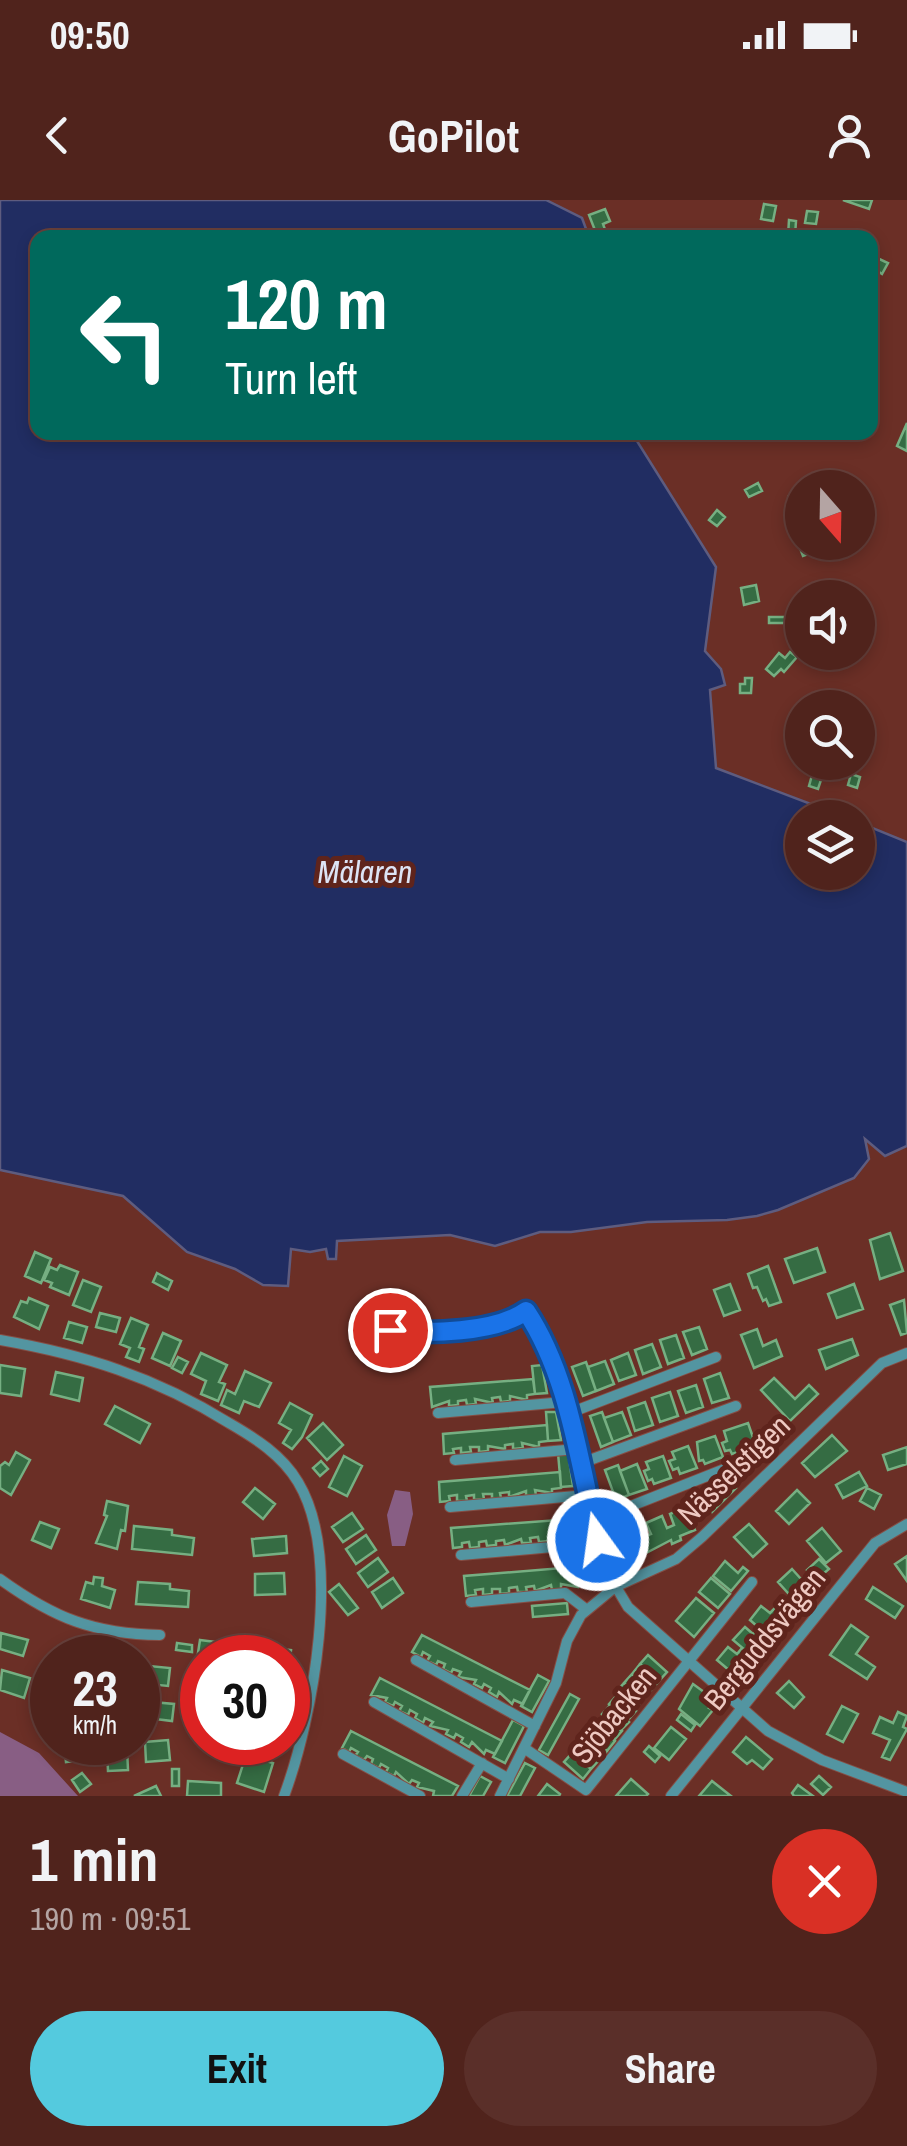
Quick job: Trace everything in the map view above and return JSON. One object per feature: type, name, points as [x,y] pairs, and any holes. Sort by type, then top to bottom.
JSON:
[{"type":"street","name":"Sjöbacken","points":[[526,1311],[542,1334],[566,1408],[598,1543],[615,1587],[628,1607],[768,1731],[803,1751],[907,1792]]},
{"type":"street","points":[[0,1340],[62,1351],[148,1380],[197,1403],[260,1442],[297,1480],[311,1509],[317,1540],[320,1606],[316,1679],[284,1796]]},
{"type":"street","name":"Nässelstigen","points":[[500,1796],[556,1683],[567,1642],[580,1615],[615,1587],[676,1559],[882,1362],[907,1353]]},
{"type":"street","points":[[438,1413],[566,1408],[716,1357]]},
{"type":"street","points":[[579,1464],[736,1406]]},
{"type":"street","points":[[455,1460],[576,1449]]},
{"type":"street","points":[[593,1521],[750,1459]]},
{"type":"street","points":[[450,1507],[586,1495]]},
{"type":"street","name":"Berguddsvägen","points":[[671,1796],[874,1544],[907,1524]]},
{"type":"street","points":[[461,1555],[598,1543]]},
{"type":"street","points":[[0,1579],[36,1605],[66,1618],[118,1634],[160,1635]]},
{"type":"street","name":"Sjöbacken","points":[[524,1748],[586,1790],[752,1582]]},
{"type":"street","points":[[470,1602],[565,1593],[587,1610]]},
{"type":"street","points":[[416,1660],[535,1726]]},
{"type":"street","points":[[374,1702],[509,1779]]},
{"type":"street","points":[[343,1754],[420,1796]]},
{"type":"street","points":[[462,1796],[482,1763]]},
{"type":"lane","points":[[355,1327],[426,1334],[511,1322],[526,1311]]},
{"type":"shaded area","points":[[395,1490],[410,1492],[413,1514],[405,1546],[392,1546],[387,1515]]},
{"type":"shaded area","points":[[0,1732],[30,1748],[30,1765],[50,1765],[78,1796],[0,1796]]},
{"type":"water","name":"Mälaren","points":[[0,200],[546,200],[582,218],[586,230],[30,230],[30,440],[636,440],[716,567],[705,651],[721,669],[725,685],[710,690],[716,768],[800,800],[785,800],[785,890],[875,890],[875,829],[907,842],[907,1146],[885,1156],[865,1139],[869,1159],[854,1178],[757,1216],[540,1232],[495,1246],[450,1235],[337,1241],[336,1259],[328,1259],[326,1249],[291,1249],[288,1286],[263,1285],[235,1269],[187,1252],[123,1196],[0,1170]]},
{"type":"building","points":[[843,200],[872,200],[869,209]]},
{"type":"building","points":[[764,204],[776,206],[773,221],[761,219]]},
{"type":"building","points":[[605,209],[610,221],[603,224],[605,230],[595,230],[589,215]]},
{"type":"building","points":[[807,211],[818,212],[816,224],[805,223]]},
{"type":"building","points":[[789,220],[796,221],[795,230],[788,230]]},
{"type":"building","points":[[878,258],[888,263],[882,274],[878,271]]},
{"type":"building","points":[[907,423],[907,451],[897,446]]},
{"type":"building","points":[[758,483],[762,491],[749,497],[745,490]]},
{"type":"building","points":[[717,510],[725,517],[717,526],[709,520]]},
{"type":"building","points":[[756,585],[759,601],[744,605],[741,588]]},
{"type":"building","points":[[769,617],[785,617],[785,623],[769,623]]},
{"type":"building","points":[[779,653],[785,658],[786,670],[784,672],[781,669],[774,676],[766,669]]},
{"type":"building","points":[[745,678],[752,678],[751,693],[740,693]]},
{"type":"building","points":[[811,780],[821,780],[818,789],[809,786]]},
{"type":"building","points":[[849,780],[859,780],[857,788],[848,785]]},
{"type":"building","points":[[890,1233],[903,1271],[880,1279],[870,1240]]},
{"type":"building","points":[[817,1248],[825,1272],[794,1283],[785,1259]]},
{"type":"building","points":[[35,1252],[51,1259],[41,1283],[25,1276]]},
{"type":"building","points":[[60,1265],[78,1272],[69,1295],[44,1280],[50,1267],[57,1270]]},
{"type":"building","points":[[768,1266],[781,1302],[769,1306],[757,1287],[753,1288],[748,1274]]},
{"type":"building","points":[[157,1273],[172,1281],[168,1290],[153,1282]]},
{"type":"building","points":[[83,1280],[101,1287],[91,1312],[73,1305]]},
{"type":"building","points":[[730,1284],[740,1310],[724,1316],[714,1290]]},
{"type":"building","points":[[854,1284],[863,1309],[837,1318],[828,1294]]},
{"type":"building","points":[[29,1298],[48,1306],[39,1329],[14,1317],[21,1301],[27,1303]]},
{"type":"building","points":[[904,1300],[907,1333],[901,1335],[890,1305]]},
{"type":"building","points":[[100,1313],[120,1318],[116,1332],[96,1327]]},
{"type":"building","points":[[131,1318],[148,1325],[139,1347],[144,1349],[139,1362],[126,1357],[130,1348],[120,1344]]},
{"type":"building","points":[[69,1322],[87,1327],[82,1343],[64,1338]]},
{"type":"building","points":[[699,1327],[707,1349],[692,1355],[683,1332]]},
{"type":"building","points":[[757,1329],[763,1346],[776,1340],[782,1356],[754,1368],[741,1335]]},
{"type":"building","points":[[163,1333],[181,1341],[170,1366],[152,1358]]},
{"type":"building","points":[[676,1335],[684,1358],[668,1364],[660,1340]]},
{"type":"building","points":[[852,1339],[858,1355],[826,1369],[819,1350]]},
{"type":"building","points":[[652,1344],[661,1367],[643,1374],[635,1350]]},
{"type":"building","points":[[401,1346],[403,1362],[379,1363],[378,1348]]},
{"type":"building","points":[[201,1353],[227,1365],[219,1382],[225,1384],[218,1401],[201,1394],[206,1381],[191,1374]]},
{"type":"building","points":[[628,1353],[636,1375],[619,1381],[611,1360]]},
{"type":"building","points":[[178,1357],[188,1362],[182,1373],[172,1368]]},
{"type":"building","points":[[605,1361],[614,1384],[596,1391],[588,1367]]},
{"type":"building","points":[[586,1362],[596,1391],[583,1396],[572,1367]]},
{"type":"building","points":[[0,1365],[25,1369],[21,1396],[0,1393]]},
{"type":"building","points":[[542,1365],[547,1393],[535,1394],[532,1366]]},
{"type":"building","points":[[245,1371],[271,1383],[259,1407],[244,1401],[239,1413],[221,1405],[227,1390],[235,1394]]},
{"type":"building","points":[[56,1372],[83,1378],[79,1401],[51,1394]]},
{"type":"building","points":[[720,1373],[729,1398],[712,1403],[704,1379]]},
{"type":"building","points":[[774,1378],[795,1399],[809,1385],[818,1394],[790,1421],[761,1390]]},
{"type":"building","points":[[533,1379],[535,1394],[527,1395],[527,1400],[510,1396],[510,1401],[501,1402],[500,1397],[492,1398],[493,1403],[475,1399],[476,1404],[467,1405],[466,1400],[449,1406],[449,1401],[432,1407],[430,1387]]},
{"type":"building","points":[[696,1385],[703,1407],[686,1413],[678,1391]]},
{"type":"building","points":[[670,1392],[678,1416],[660,1422],[652,1398]]},
{"type":"building","points":[[645,1402],[653,1425],[635,1431],[628,1408]]},
{"type":"building","points":[[290,1403],[312,1415],[292,1449],[283,1443],[291,1430],[279,1423]]},
{"type":"building","points":[[115,1406],[150,1424],[140,1443],[105,1424]]},
{"type":"building","points":[[546,1412],[556,1412],[561,1440],[548,1441]]},
{"type":"building","points":[[602,1412],[613,1442],[601,1447],[590,1416]]},
{"type":"building","points":[[622,1412],[631,1435],[613,1442],[604,1418]]},
{"type":"building","points":[[323,1423],[343,1445],[327,1460],[307,1438]]},
{"type":"building","points":[[748,1423],[756,1446],[732,1454],[725,1451],[724,1431]]},
{"type":"building","points":[[547,1425],[548,1441],[539,1442],[539,1447],[522,1443],[523,1448],[513,1449],[513,1444],[505,1445],[505,1449],[488,1446],[488,1451],[479,1452],[479,1447],[470,1447],[471,1452],[461,1453],[461,1448],[444,1454],[443,1434]]},
{"type":"building","points":[[832,1435],[847,1451],[815,1477],[802,1463]]},
{"type":"building","points":[[715,1436],[723,1457],[705,1464],[699,1461],[697,1442]]},
{"type":"building","points":[[688,1446],[697,1468],[680,1474],[669,1461],[675,1459],[672,1452]]},
{"type":"building","points":[[907,1447],[907,1464],[888,1470],[883,1455]]},
{"type":"building","points":[[16,1452],[30,1460],[11,1495],[0,1488],[0,1466],[5,1462],[9,1465]]},
{"type":"building","points":[[568,1452],[573,1486],[561,1487],[558,1453]]},
{"type":"building","points":[[344,1456],[362,1466],[347,1496],[329,1487]]},
{"type":"building","points":[[663,1456],[671,1478],[654,1484],[644,1471],[649,1469],[646,1462]]},
{"type":"building","points":[[321,1461],[328,1469],[320,1476],[313,1468]]},
{"type":"building","points":[[637,1464],[647,1489],[629,1495],[620,1471]]},
{"type":"building","points":[[618,1465],[629,1495],[616,1500],[605,1470]]},
{"type":"building","points":[[560,1472],[561,1488],[552,1489],[552,1493],[535,1490],[536,1495],[526,1496],[526,1491],[509,1497],[509,1492],[492,1499],[492,1494],[483,1494],[484,1499],[466,1496],[467,1501],[457,1501],[457,1495],[440,1502],[439,1482]]},
{"type":"building","points":[[859,1472],[867,1486],[843,1498],[836,1485]]},
{"type":"building","points":[[727,1479],[736,1488],[712,1512],[703,1503]]},
{"type":"building","points":[[255,1488],[275,1504],[263,1519],[243,1502]]},
{"type":"building","points":[[867,1488],[881,1495],[874,1509],[860,1501]]},
{"type":"building","points":[[797,1490],[810,1503],[789,1524],[776,1511]]},
{"type":"building","points":[[580,1499],[587,1535],[574,1537],[571,1500]]},
{"type":"building","points":[[107,1501],[128,1506],[125,1531],[121,1530],[117,1549],[96,1543],[107,1516]]},
{"type":"building","points":[[686,1507],[695,1530],[672,1544],[671,1540],[648,1552],[647,1549],[631,1555],[622,1532],[639,1526],[643,1537],[651,1534],[646,1523],[662,1516],[667,1528],[674,1525],[670,1514]]},
{"type":"building","points":[[352,1513],[363,1529],[343,1542],[332,1527]]},
{"type":"building","points":[[572,1519],[574,1534],[564,1535],[565,1540],[548,1537],[548,1541],[539,1542],[538,1537],[530,1538],[531,1543],[522,1543],[521,1539],[505,1545],[504,1540],[487,1546],[486,1541],[470,1548],[469,1542],[453,1548],[451,1528]]},
{"type":"building","points":[[40,1522],[59,1529],[51,1548],[32,1540]]},
{"type":"building","points":[[749,1524],[767,1544],[753,1557],[734,1537]]},
{"type":"building","points":[[134,1526],[172,1530],[172,1535],[194,1538],[192,1555],[132,1549]]},
{"type":"building","points":[[822,1528],[841,1551],[826,1563],[807,1541]]},
{"type":"building","points":[[366,1535],[376,1550],[356,1564],[346,1549]]},
{"type":"building","points":[[286,1536],[287,1553],[254,1556],[252,1539]]},
{"type":"building","points":[[593,1546],[598,1574],[586,1575],[584,1547]]},
{"type":"building","points":[[907,1556],[907,1581],[895,1564]]},
{"type":"building","points":[[378,1558],[388,1572],[368,1587],[358,1573]]},
{"type":"building","points":[[819,1559],[829,1569],[816,1580],[807,1570]]},
{"type":"building","points":[[725,1561],[738,1573],[743,1567],[748,1571],[731,1591],[713,1576]]},
{"type":"building","points":[[586,1566],[587,1582],[578,1583],[578,1587],[561,1584],[561,1589],[552,1590],[551,1585],[535,1591],[534,1586],[526,1587],[527,1592],[518,1592],[517,1587],[500,1594],[500,1589],[492,1589],[492,1594],[483,1595],[483,1589],[466,1596],[464,1576]]},
{"type":"building","points":[[792,1569],[810,1589],[796,1602],[778,1582]]},
{"type":"building","points":[[284,1573],[285,1594],[255,1595],[255,1574]]},
{"type":"building","points":[[94,1577],[103,1578],[102,1586],[115,1590],[110,1608],[81,1599],[86,1582],[93,1584]]},
{"type":"building","points":[[393,1578],[403,1593],[382,1608],[372,1592]]},
{"type":"building","points":[[711,1578],[730,1594],[718,1608],[699,1592]]},
{"type":"building","points":[[138,1582],[170,1584],[170,1589],[189,1591],[188,1607],[136,1604]]},
{"type":"building","points":[[339,1584],[358,1608],[348,1615],[329,1592]]},
{"type":"building","points":[[873,1587],[903,1606],[895,1618],[866,1599]]},
{"type":"building","points":[[696,1598],[714,1613],[694,1637],[676,1621]]},
{"type":"building","points":[[567,1603],[568,1614],[533,1617],[532,1606]]},
{"type":"building","points":[[761,1606],[770,1613],[775,1608],[787,1618],[768,1636],[750,1620]]},
{"type":"building","points":[[851,1625],[868,1637],[856,1654],[875,1667],[867,1679],[830,1655]]},
{"type":"building","points":[[745,1627],[753,1634],[758,1629],[770,1639],[752,1656],[733,1640]]},
{"type":"building","points":[[1,1633],[28,1640],[23,1656],[0,1649]]},
{"type":"building","points":[[422,1635],[530,1690],[523,1704],[514,1700],[512,1704],[499,1692],[497,1697],[484,1684],[482,1688],[474,1684],[476,1680],[458,1677],[461,1672],[443,1669],[445,1664],[427,1661],[430,1656],[423,1652],[421,1657],[412,1652]]},
{"type":"building","points":[[728,1647],[737,1654],[742,1648],[754,1658],[736,1676],[717,1660]]},
{"type":"building","points":[[648,1655],[667,1672],[659,1681],[640,1664]]},
{"type":"building","points":[[640,1664],[659,1681],[651,1690],[632,1674]]},
{"type":"building","points":[[160,1667],[170,1668],[168,1686],[160,1685]]},
{"type":"building","points":[[2,1670],[30,1678],[24,1698],[0,1690]]},
{"type":"building","points":[[632,1674],[651,1690],[643,1700],[624,1683]]},
{"type":"building","points":[[538,1675],[549,1681],[532,1712],[521,1706]]},
{"type":"building","points":[[380,1678],[502,1741],[495,1754],[486,1750],[484,1754],[472,1742],[469,1747],[456,1734],[454,1738],[446,1734],[448,1730],[430,1726],[433,1722],[425,1718],[423,1723],[415,1718],[417,1714],[410,1710],[408,1715],[399,1711],[402,1706],[395,1702],[393,1706],[385,1702],[387,1698],[371,1695]]},
{"type":"building","points":[[789,1681],[804,1697],[794,1708],[777,1693]]},
{"type":"building","points":[[624,1683],[643,1700],[635,1709],[616,1692]]},
{"type":"building","points":[[693,1684],[715,1700],[709,1708],[713,1710],[700,1726],[679,1709]]},
{"type":"building","points":[[570,1694],[579,1699],[548,1755],[539,1750]]},
{"type":"building","points":[[617,1695],[636,1711],[628,1720],[609,1704]]},
{"type":"building","points":[[160,1703],[174,1704],[172,1721],[160,1720]]},
{"type":"building","points":[[610,1705],[629,1722],[621,1730],[602,1714]]},
{"type":"building","points":[[842,1706],[858,1714],[843,1742],[827,1734]]},
{"type":"building","points":[[898,1712],[907,1716],[903,1727],[907,1729],[890,1760],[882,1757],[890,1740],[873,1733],[880,1717],[893,1723]]},
{"type":"building","points":[[681,1714],[695,1725],[691,1731],[677,1720]]},
{"type":"building","points":[[605,1717],[622,1731],[615,1739],[598,1725]]},
{"type":"building","points":[[513,1720],[524,1726],[505,1763],[493,1757]]},
{"type":"building","points":[[596,1725],[615,1741],[607,1751],[588,1734]]},
{"type":"building","points":[[671,1727],[686,1739],[669,1760],[654,1748]]},
{"type":"building","points":[[351,1731],[458,1786],[452,1796],[433,1796],[434,1791],[417,1787],[419,1783],[412,1780],[409,1784],[396,1772],[394,1776],[386,1772],[388,1768],[381,1764],[379,1768],[371,1764],[373,1759],[367,1756],[364,1760],[355,1756],[358,1752],[351,1748],[349,1752],[342,1748]]},
{"type":"building","points":[[588,1734],[607,1751],[599,1760],[580,1743]]},
{"type":"building","points":[[746,1737],[772,1759],[763,1769],[752,1760],[747,1764],[733,1752]]},
{"type":"building","points":[[168,1740],[170,1760],[160,1761],[160,1741]]},
{"type":"building","points":[[580,1743],[599,1760],[591,1769],[572,1753]]},
{"type":"building","points":[[649,1746],[660,1756],[655,1762],[644,1752]]},
{"type":"building","points":[[572,1753],[591,1769],[583,1779],[564,1762]]},
{"type":"building","points":[[525,1763],[535,1768],[520,1796],[507,1796]]},
{"type":"building","points":[[108,1765],[128,1765],[128,1770],[108,1771]]},
{"type":"building","points":[[243,1765],[272,1765],[264,1792],[237,1783]]},
{"type":"building","points":[[172,1769],[179,1769],[179,1786],[172,1786]]},
{"type":"building","points":[[82,1773],[91,1784],[80,1792],[72,1780]]},
{"type":"building","points":[[480,1776],[491,1782],[483,1796],[469,1796]]},
{"type":"building","points":[[819,1776],[831,1787],[823,1795],[811,1784]]},
{"type":"building","points":[[631,1779],[648,1794],[616,1796]]},
{"type":"building","points":[[188,1781],[221,1783],[221,1796],[187,1796]]},
{"type":"building","points":[[712,1781],[731,1796],[699,1796]]},
{"type":"building","points":[[547,1784],[560,1794],[559,1796],[538,1796]]},
{"type":"building","points":[[798,1785],[813,1796],[794,1796]]},
{"type":"building","points":[[156,1786],[161,1796],[134,1796]]},
{"type":"route","points":[[390,1330],[426,1334],[511,1322],[526,1311],[542,1334],[560,1385],[598,1540]]}]
